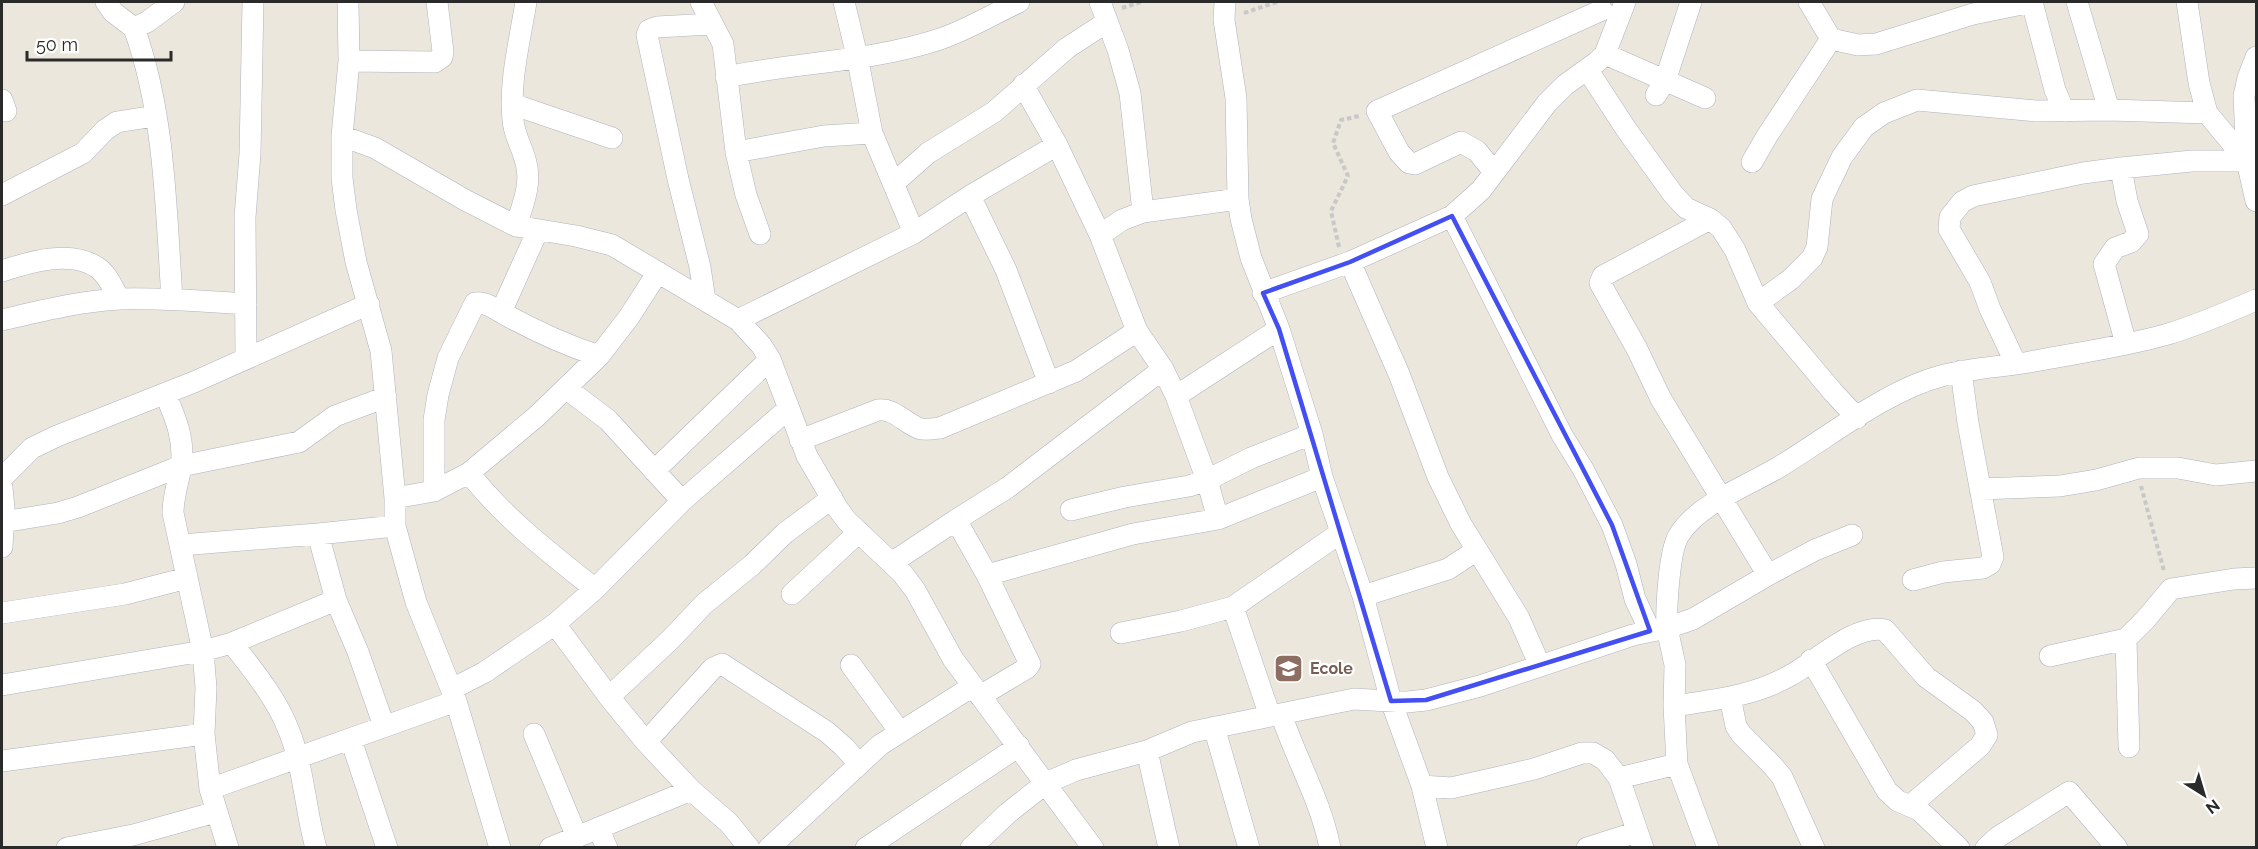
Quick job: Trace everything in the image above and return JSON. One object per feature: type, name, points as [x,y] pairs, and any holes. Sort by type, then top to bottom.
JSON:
[{"type":"street","points":[[106,2],[113,12],[134,28],[148,74],[163,177],[172,299]]},
{"type":"street","points":[[134,28],[147,22],[174,2]]},
{"type":"street","points":[[246,358],[245,216],[250,154],[253,2]]},
{"type":"street","points":[[348,2],[349,61],[342,136],[342,178],[356,262],[381,351],[395,498],[395,526],[416,602],[454,695],[500,848]]},
{"type":"street","points":[[349,61],[435,62],[439,60],[443,52],[438,2]]},
{"type":"street","points":[[516,226],[528,183],[527,164],[514,133],[512,104],[517,51],[526,2]]},
{"type":"street","points":[[701,2],[723,44],[736,152],[746,195],[760,234]]},
{"type":"street","points":[[844,2],[872,132],[914,233]]},
{"type":"street","points":[[726,77],[886,52],[940,39],[1019,2]]},
{"type":"street","points":[[1100,2],[1118,50],[1130,93],[1143,212]]},
{"type":"street","points":[[1660,88],[1691,2]]},
{"type":"street","points":[[1809,2],[1831,39],[1858,45],[1876,44],[1973,14],[2032,2],[2055,90],[2064,111]]},
{"type":"street","points":[[2077,2],[2109,110]]},
{"type":"street","points":[[2187,2],[2199,83],[2207,113],[2247,162]]},
{"type":"street","points":[[1263,292],[1346,264],[1452,216],[1481,190],[1547,103],[1565,85],[1605,54],[1612,7]]},
{"type":"street","points":[[1494,172],[1477,151],[1461,142],[1415,164],[1409,163],[1399,152],[1377,111],[1612,7]]},
{"type":"street","points":[[1224,10],[1236,98],[1240,219],[1263,292],[1279,329],[1312,434],[1322,477],[1363,597],[1391,701],[1422,786],[1437,848]]},
{"type":"street","points":[[894,183],[928,153],[994,112],[1067,48],[1107,22]]},
{"type":"street","points":[[705,300],[700,267],[647,36],[649,30],[657,27],[711,24]]},
{"type":"street","points":[[1752,162],[1831,39]]},
{"type":"street","points":[[1605,54],[1660,88],[1705,98]]},
{"type":"street","points":[[2256,57],[2244,96],[2247,162],[2256,201]]},
{"type":"street","points":[[1587,69],[1626,129],[1673,194],[1686,208],[1716,223],[1736,250],[1758,303],[1857,418]]},
{"type":"street","points":[[1023,85],[1057,145],[1100,234],[1137,332],[1163,369],[1176,396],[1207,480],[1218,519]]},
{"type":"street","points":[[1758,303],[1791,279],[1812,258],[1817,247],[1822,199],[1848,150],[1864,127],[1884,112],[1917,100],[2036,111],[2109,110],[2207,113]]},
{"type":"street","points":[[512,104],[612,138]]},
{"type":"street","points":[[2,195],[83,153],[105,130],[117,122],[155,116]]},
{"type":"street","points":[[736,152],[824,136],[872,132]]},
{"type":"street","points":[[342,136],[375,148],[481,209],[516,226],[576,236],[612,245],[738,320],[762,345],[771,359],[800,440],[847,521],[893,562],[915,590],[953,659],[1091,847]]},
{"type":"street","points":[[738,320],[914,233],[970,196],[1057,145]]},
{"type":"street","points":[[2016,364],[1980,282],[1949,229],[1950,217],[1962,202],[1972,196],[2083,173],[2192,161],[2247,162]]},
{"type":"street","points":[[2121,168],[2127,201],[2138,234],[2132,242],[2115,248],[2104,264],[2126,344]]},
{"type":"street","points":[[970,196],[1006,270],[1049,383]]},
{"type":"street","points":[[1100,234],[1122,220],[1143,212],[1238,199]]},
{"type":"street","points":[[1452,216],[1562,435],[1583,469],[1612,525],[1635,599],[1659,630],[1675,665],[1674,706],[1677,764],[1708,848]]},
{"type":"street","points":[[1710,219],[1603,276],[1600,283],[1637,349],[1661,399],[1768,575]]},
{"type":"street","points":[[501,312],[538,230]]},
{"type":"street","points":[[2,271],[46,260],[75,259],[98,268],[107,278],[118,299]]},
{"type":"street","points":[[1346,264],[1399,374],[1438,477],[1477,550],[1519,618],[1540,666]]},
{"type":"street","points":[[395,498],[434,491],[469,473],[567,389],[599,356],[629,317],[658,273]]},
{"type":"street","points":[[2,320],[58,307],[118,299],[172,299],[246,304]]},
{"type":"street","points":[[1659,630],[1677,537],[1686,525],[1720,498],[1777,468],[1901,391],[1938,376],[1961,371],[2016,364],[2169,334],[2256,300]]},
{"type":"street","points":[[434,491],[435,408],[448,358],[475,303],[481,303],[501,312],[540,334],[599,356]]},
{"type":"street","points":[[2,478],[32,448],[165,394],[369,304]]},
{"type":"street","points":[[1176,396],[1279,329]]},
{"type":"street","points":[[800,440],[878,410],[885,410],[918,428],[925,430],[940,428],[1076,371],[1137,332]]},
{"type":"street","points":[[654,471],[771,359]]},
{"type":"street","points":[[893,562],[1007,488],[1163,369]]},
{"type":"street","points":[[1913,580],[1943,572],[1983,567],[1990,564],[1993,557],[1968,423],[1961,371]]},
{"type":"street","points":[[567,389],[608,420],[682,501]]},
{"type":"street","points":[[165,394],[178,424],[182,445],[181,466],[173,498],[173,513],[203,651],[206,699],[204,734],[210,789],[228,848]]},
{"type":"street","points":[[3,522],[58,513],[78,507],[181,466],[299,442],[335,416],[386,396]]},
{"type":"street","points":[[210,789],[351,740],[454,695],[555,624],[595,589],[682,501],[788,409]]},
{"type":"street","points":[[1071,510],[1132,495],[1189,486],[1312,434]]},
{"type":"street","points":[[1980,489],[2060,486],[2096,480],[2139,468],[2178,468],[2216,475],[2256,471]]},
{"type":"street","points":[[469,473],[489,499],[526,535],[595,589]]},
{"type":"street","points":[[987,575],[1133,534],[1218,519],[1322,477]]},
{"type":"street","points":[[2,487],[4,509],[2,547]]},
{"type":"street","points":[[609,697],[671,639],[704,604],[752,565],[785,532],[832,498]]},
{"type":"street","points":[[769,848],[880,746],[900,732],[976,691],[1027,668],[1030,664],[987,575],[956,520]]},
{"type":"street","points":[[180,544],[395,526]]},
{"type":"street","points":[[792,594],[859,532]]},
{"type":"street","points":[[1121,633],[1181,621],[1233,607],[1340,532]]},
{"type":"street","points":[[318,534],[336,600],[358,652],[384,726]]},
{"type":"street","points":[[971,848],[1008,813],[1046,783],[1076,770],[1147,751],[1192,732],[1214,727],[1354,699],[1407,702],[1426,700],[1480,686],[1693,619],[1815,550],[1852,535]]},
{"type":"street","points":[[1363,597],[1448,568],[1477,550]]},
{"type":"street","points":[[2,613],[125,594],[187,578]]},
{"type":"street","points":[[2050,656],[2126,639],[2171,589],[2234,579],[2256,578]]},
{"type":"street","points":[[2,686],[203,651],[232,643],[336,600]]},
{"type":"street","points":[[1233,607],[1275,715],[1291,744],[1320,812],[1330,848]]},
{"type":"street","points":[[555,624],[609,697],[646,742],[691,790],[729,823],[749,848]]},
{"type":"street","points":[[1674,706],[1754,691],[1791,675],[1811,660],[1862,632],[1876,627],[1885,630],[1926,677],[1973,711],[1983,722],[1987,735],[1980,746],[1911,805]]},
{"type":"street","points":[[2126,639],[2129,747]]},
{"type":"street","points":[[232,643],[277,706],[289,730],[298,759],[306,808],[316,848]]},
{"type":"street","points":[[1811,660],[1887,791],[1898,801],[1919,810],[1959,848]]},
{"type":"street","points":[[646,742],[713,668],[722,664],[827,732],[859,764]]},
{"type":"street","points":[[851,666],[900,732]]},
{"type":"street","points":[[1730,697],[1736,726],[1782,777],[1814,848]]},
{"type":"street","points":[[1214,727],[1249,848]]},
{"type":"street","points":[[2,761],[204,734]]},
{"type":"street","points":[[534,734],[577,837]]},
{"type":"street","points":[[351,740],[387,848]]},
{"type":"street","points":[[866,848],[1019,746]]},
{"type":"street","points":[[1147,751],[1169,848]]},
{"type":"street","points":[[1422,786],[1450,788],[1534,769],[1582,753],[1593,753],[1605,760],[1619,778],[1640,840],[1587,848]]},
{"type":"street","points":[[1619,778],[1677,764]]},
{"type":"street","points":[[550,848],[691,790]]},
{"type":"street","points":[[1997,844],[2069,792],[2117,848]]},
{"type":"street","points":[[67,848],[135,841],[216,812]]},
{"type":"street","points":[[598,828],[607,848]]},
{"type":"path","points":[[1224,10],[1277,2]]},
{"type":"path","points":[[1346,264],[1331,211],[1348,176],[1333,143],[1341,120],[1377,111]]},
{"type":"path","points":[[2139,468],[2151,525],[2171,589]]},
{"type":"highlighted area","points":[[1452,216],[1612,525],[1650,631],[1426,700],[1391,701],[1279,329],[1263,293],[1350,262]]},
{"type":"place","name":"Ecole","points":[[1289,668]]}]
